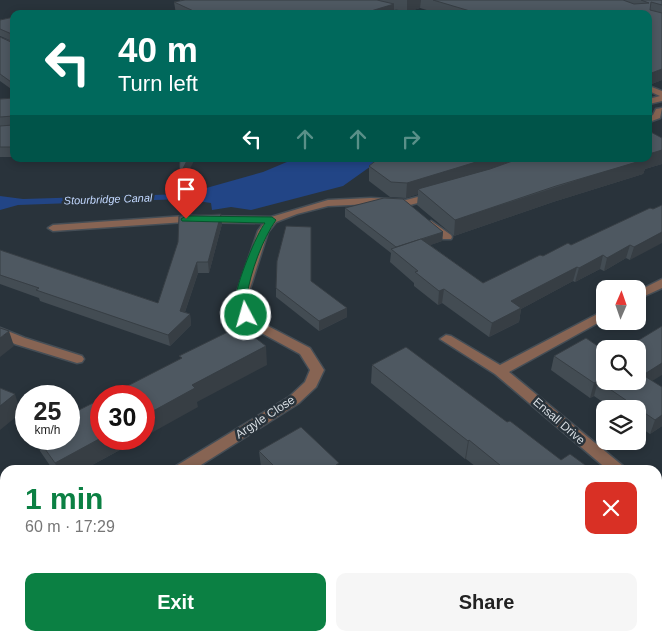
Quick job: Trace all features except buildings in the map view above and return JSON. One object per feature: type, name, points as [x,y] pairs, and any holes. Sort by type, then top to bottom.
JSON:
[{"type":"street","points":[[343,0],[387,10]]},
{"type":"street","points":[[652,118],[662,110]]},
{"type":"street","points":[[53,228],[186,219],[272,220],[293,212],[328,203],[370,201],[406,203],[441,193]]},
{"type":"street","points":[[406,203],[446,237]]},
{"type":"street","name":"Argyle Close","points":[[189,465],[294,400],[311,384],[317,370],[304,351],[260,327],[246,315],[241,298],[255,252],[264,231],[272,220]]},
{"type":"street","points":[[646,292],[662,283]]},
{"type":"street","points":[[500,371],[596,319]]},
{"type":"street","points":[[0,332],[20,341],[77,359]]},
{"type":"street","name":"Ensall Drive","points":[[446,339],[500,371],[612,465]]},
{"type":"water","name":"Stourbridge Canal","points":[[287,162],[377,162],[343,186],[251,210],[231,207],[212,210],[211,203],[183,199],[18,205],[0,210],[0,196],[23,199],[185,194],[263,172]]},
{"type":"route","points":[[186,219],[272,220],[264,231],[255,252],[241,298],[246,315]]}]
